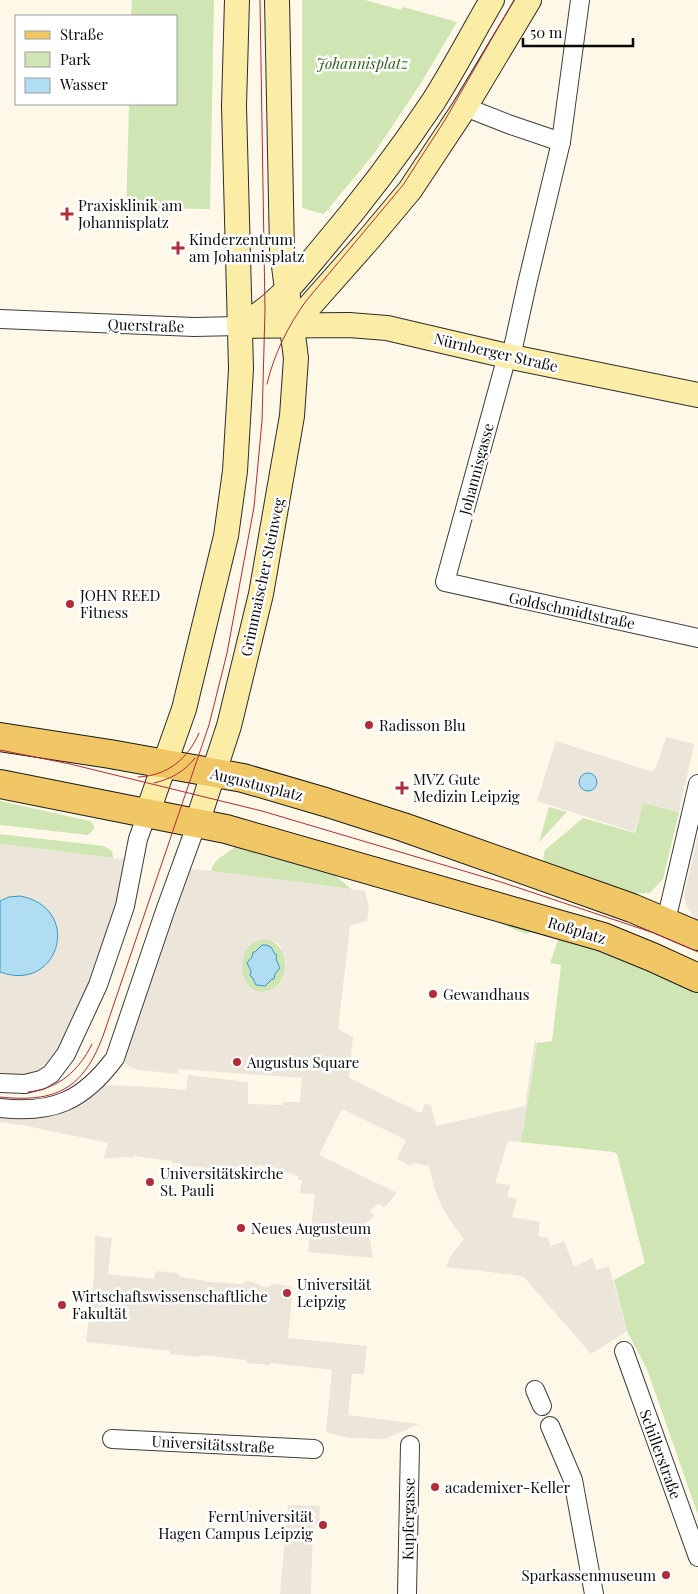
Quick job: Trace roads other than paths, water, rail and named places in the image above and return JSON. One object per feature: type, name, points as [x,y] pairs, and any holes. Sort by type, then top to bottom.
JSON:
[{"type":"main road","points":[[147,814],[184,709],[226,536],[235,471],[240,374],[234,106],[238,0]]},
{"type":"main road","points":[[277,0],[282,251],[292,326]]},
{"type":"main road","points":[[239,326],[265,310],[287,290],[381,176],[433,101],[492,0]]},
{"type":"main road","points":[[292,326],[403,200],[465,107],[528,0]]},
{"type":"main road","name":"Nürnberger Straße","points":[[292,326],[349,325],[376,327],[428,337],[509,357],[698,395]]},
{"type":"main road","name":"Querstraße","points":[[239,326],[292,326]]},
{"type":"main road","name":"Grimmaischer Steinweg","points":[[197,823],[229,726],[261,594],[292,416],[296,367],[292,326]]},
{"type":"main road","name":"Augustusplatz","points":[[0,737],[243,778],[325,802],[506,863],[666,921]]},
{"type":"main road","points":[[0,784],[197,823]]},
{"type":"main road","name":"Roßplatz","points":[[197,823],[226,828],[603,937],[652,956],[698,978]]},
{"type":"main road","points":[[666,921],[698,936]]},
{"type":"street","points":[[465,107],[561,142],[580,0]]},
{"type":"street","name":"Johannisgasse","points":[[445,582],[509,357],[561,142]]},
{"type":"street","name":"Querstraße","points":[[0,318],[194,327],[239,326]]},
{"type":"street","name":"Goldschmidtstraße","points":[[445,582],[698,638]]},
{"type":"street","points":[[666,921],[698,784]]},
{"type":"street","points":[[0,1083],[25,1084],[41,1080],[51,1074],[66,1054],[98,985],[122,915],[138,839],[147,814]]},
{"type":"street","points":[[0,1108],[21,1111],[42,1109],[68,1101],[82,1093],[107,1069],[115,1058],[197,823]]},
{"type":"street","name":"Schillerstraße","points":[[624,1351],[698,1556]]},
{"type":"street","points":[[550,1426],[573,1480],[594,1594]]},
{"type":"street","name":"Universitätsstraße","points":[[112,1439],[314,1449]]},
{"type":"street","name":"Kupfergasse","points":[[407,1594],[410,1445]]},
{"type":"water","points":[[588,773],[594,776],[597,782],[594,788],[588,791],[582,788],[579,782],[582,776]]},
{"type":"water","points":[[20,896],[40,904],[52,916],[57,931],[56,947],[49,961],[37,971],[20,976],[0,972],[0,901],[9,897]]},
{"type":"water","points":[[262,945],[271,947],[277,955],[276,959],[280,968],[275,974],[274,979],[265,986],[256,985],[250,976],[251,971],[247,963],[252,957],[253,952]]},
{"type":"tram line","points":[[0,1097],[37,1097],[65,1089],[86,1069],[95,1054],[103,1036],[209,725],[227,653],[254,507],[262,421],[265,310],[260,0]]},
{"type":"tram line","points":[[267,384],[278,351],[299,311],[403,185],[445,120],[514,0]]},
{"type":"tram line","points":[[138,777],[158,773],[175,764],[189,751],[199,733]]},
{"type":"tram line","points":[[0,750],[70,764],[262,811],[501,882],[654,933],[698,952]]},
{"type":"tram line","points":[[154,783],[177,774],[195,758]]},
{"type":"tram line","points":[[28,1092],[58,1083],[81,1062],[92,1044]]},
{"type":"place","name":"Praxisklinik am Johannisplatz","points":[[67,214]]},
{"type":"place","name":"Kinderzentrum am Johannisplatz","points":[[178,248]]},
{"type":"place","name":"JOHN REED Fitness","points":[[70,604]]},
{"type":"place","name":"Radisson Blu","points":[[369,725]]},
{"type":"place","name":"MVZ Gute Medizin Leipzig","points":[[402,788]]},
{"type":"place","name":"Gewandhaus","points":[[433,994]]},
{"type":"place","name":"Augustus Square","points":[[237,1062]]},
{"type":"place","name":"Universitätskirche St. Pauli","points":[[150,1182]]},
{"type":"place","name":"Neues Augusteum","points":[[241,1228]]},
{"type":"place","name":"Universität Leipzig","points":[[287,1293]]},
{"type":"place","name":"Wirtschaftswissenschaftliche Fakultät","points":[[62,1305]]},
{"type":"place","name":"academixer-Keller","points":[[435,1487]]},
{"type":"place","name":"FernUniversität Hagen Campus Leipzig","points":[[323,1525]]},
{"type":"place","name":"Sparkassenmuseum","points":[[666,1575]]},
{"type":"park label","name":"Johannisplatz","points":[[362,63]]}]
